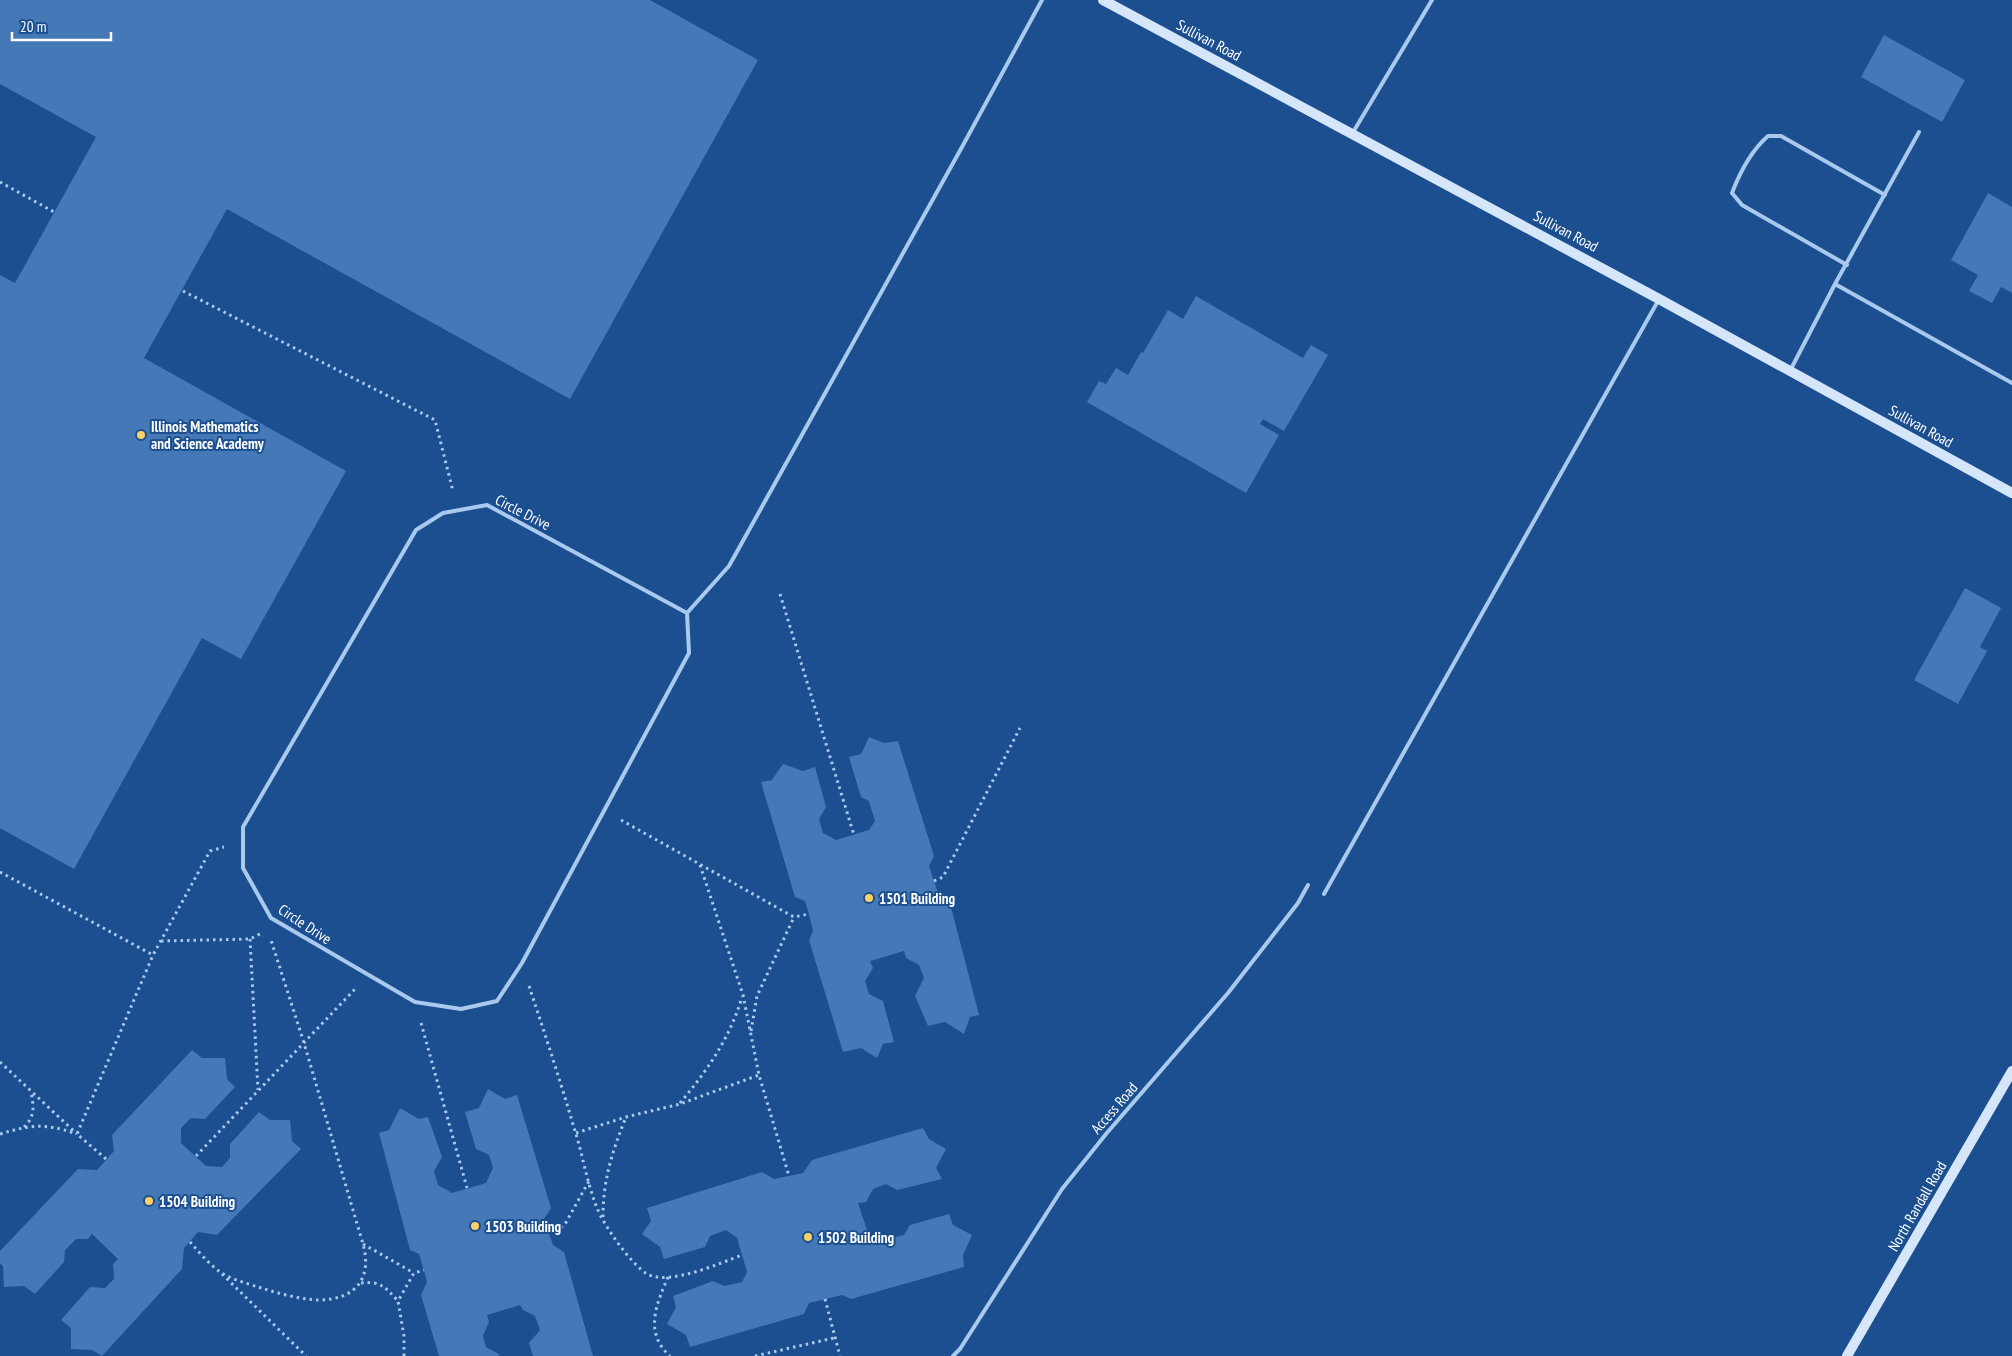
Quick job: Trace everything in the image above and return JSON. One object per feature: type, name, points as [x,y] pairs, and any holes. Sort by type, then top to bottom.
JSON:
[{"type":"street","name":"Sullivan Road","points":[[1103,0],[1659,299],[2012,493]]},
{"type":"street","name":"North Randall Road","points":[[1847,1356],[2012,1072]]},
{"type":"lane","points":[[687,612],[729,566],[904,253],[1042,0]]},
{"type":"lane","points":[[1352,134],[1432,0]]},
{"type":"lane","points":[[1790,371],[1835,284],[1919,132]]},
{"type":"lane","points":[[1847,265],[1742,205],[1732,192],[1737,181],[1758,145],[1768,136],[1781,136],[1885,195]]},
{"type":"lane","points":[[1835,284],[2012,383]]},
{"type":"lane","points":[[1324,894],[1659,299]]},
{"type":"lane","name":"Circle Drive","points":[[487,505],[687,612],[689,653],[522,963],[497,1001],[461,1010],[415,1002],[271,918],[243,868],[243,827],[416,530],[443,513],[487,505]]},
{"type":"lane","name":"Access Road","points":[[952,1356],[960,1349],[1062,1188],[1228,993],[1298,903],[1308,885]]},
{"type":"path","points":[[0,182],[54,212]]},
{"type":"path","points":[[183,290],[435,420],[458,510]]},
{"type":"path","points":[[780,594],[854,835]]},
{"type":"path","points":[[934,881],[943,877],[1020,728]]},
{"type":"path","points":[[605,812],[794,917],[809,914]]},
{"type":"path","points":[[77,1134],[152,955],[210,851],[243,842]]},
{"type":"path","points":[[700,865],[743,995],[759,1075],[789,1176]]},
{"type":"path","points":[[0,872],[152,955]]},
{"type":"path","points":[[750,1036],[757,996],[794,917]]},
{"type":"path","points":[[160,942],[250,939],[259,936],[271,918]]},
{"type":"path","points":[[220,1272],[242,1282],[280,1294],[318,1300],[342,1296],[354,1289],[360,1283],[367,1269],[367,1256],[304,1043],[266,925]]},
{"type":"path","points":[[250,939],[258,1091]]},
{"type":"path","points":[[522,963],[576,1133],[597,1208],[612,1234],[629,1257],[648,1274],[668,1277],[685,1275],[742,1255]]},
{"type":"path","points":[[196,1156],[368,975]]},
{"type":"path","points":[[680,1104],[715,1058],[727,1035],[743,995]]},
{"type":"path","points":[[415,1002],[468,1188]]},
{"type":"path","points":[[0,1062],[106,1159]]},
{"type":"path","points":[[576,1133],[626,1117],[680,1104],[759,1075]]},
{"type":"path","points":[[23,1128],[30,1122],[33,1114],[34,1104],[31,1091]]},
{"type":"path","points":[[603,1219],[603,1191],[612,1154],[626,1117]]},
{"type":"path","points":[[0,1134],[34,1125],[52,1127],[77,1134]]},
{"type":"path","points":[[549,1233],[564,1226],[589,1180]]},
{"type":"path","points":[[190,1242],[306,1356]]},
{"type":"path","points":[[363,1244],[414,1273]]},
{"type":"path","points":[[398,1301],[414,1273],[424,1270]]},
{"type":"path","points":[[668,1277],[660,1296],[654,1323],[656,1338],[670,1356]]},
{"type":"path","points":[[360,1283],[375,1281],[386,1288],[398,1301],[404,1336],[404,1356]]},
{"type":"path","points":[[824,1299],[840,1356]]},
{"type":"path","points":[[755,1356],[834,1338]]},
{"type":"building","name":"Illinois Mathematics and Science Academy","points":[[0,0],[650,0],[758,60],[570,399],[227,209],[144,358],[346,471],[241,659],[202,638],[74,869],[0,828],[0,275],[15,283],[96,137],[0,84]]},
{"type":"building","points":[[1884,35],[1965,80],[1942,122],[1861,77]]},
{"type":"building","points":[[1988,193],[2012,207],[2012,293],[2001,287],[1992,303],[1969,291],[1978,275],[1951,260]]},
{"type":"building","points":[[1196,296],[1303,358],[1311,345],[1328,355],[1284,431],[1263,419],[1260,424],[1279,435],[1246,493],[1087,402],[1099,381],[1106,384],[1116,368],[1128,375],[1168,310],[1183,319]]},
{"type":"building","points":[[1965,588],[2001,608],[1980,647],[1987,651],[1958,704],[1914,680]]},
{"type":"building","name":"1501 Building","points":[[869,737],[884,743],[898,741],[934,856],[929,866],[940,899],[950,903],[979,1015],[970,1017],[964,1034],[945,1022],[928,1026],[915,996],[924,978],[919,965],[906,958],[904,951],[870,961],[873,968],[865,981],[869,994],[883,1001],[894,1042],[883,1044],[877,1058],[861,1048],[843,1052],[809,940],[813,931],[809,914],[805,901],[795,897],[761,782],[772,780],[783,764],[803,771],[815,767],[826,807],[819,819],[823,833],[836,840],[869,830],[875,821],[869,801],[861,797],[849,757],[861,754]]},
{"type":"building","name":"1504 Building","points":[[192,1050],[202,1058],[225,1058],[227,1079],[235,1087],[205,1119],[191,1118],[181,1128],[181,1143],[206,1166],[222,1167],[230,1158],[230,1144],[259,1112],[270,1120],[290,1120],[292,1141],[301,1149],[217,1235],[198,1232],[184,1248],[182,1269],[102,1356],[92,1350],[71,1349],[71,1328],[61,1320],[90,1287],[105,1288],[114,1279],[113,1264],[118,1259],[92,1234],[88,1239],[76,1239],[65,1250],[64,1262],[35,1294],[24,1286],[4,1287],[0,1251],[78,1169],[97,1170],[114,1151],[112,1135]]},
{"type":"building","name":"1503 Building","points":[[488,1089],[505,1099],[517,1095],[551,1208],[544,1219],[553,1245],[564,1252],[593,1356],[533,1356],[529,1343],[540,1330],[535,1316],[523,1310],[520,1305],[487,1315],[489,1322],[483,1336],[486,1347],[499,1354],[499,1356],[439,1356],[421,1295],[427,1282],[424,1270],[419,1254],[410,1250],[379,1133],[389,1130],[400,1108],[419,1119],[428,1117],[442,1157],[434,1171],[438,1185],[452,1193],[486,1183],[493,1168],[489,1155],[476,1149],[465,1112],[479,1108]]},
{"type":"building","name":"1502 Building","points":[[923,1128],[929,1139],[946,1149],[936,1168],[942,1179],[897,1190],[886,1184],[873,1189],[866,1202],[858,1203],[869,1236],[875,1235],[885,1240],[904,1235],[910,1225],[949,1214],[953,1225],[972,1235],[963,1255],[964,1267],[851,1299],[842,1295],[809,1303],[804,1314],[690,1347],[686,1335],[667,1324],[676,1307],[673,1296],[713,1281],[724,1286],[742,1282],[747,1272],[737,1238],[726,1230],[710,1236],[705,1247],[664,1259],[660,1247],[642,1234],[651,1221],[647,1208],[762,1172],[774,1179],[803,1173],[812,1160]]},
{"type":"place","name":"Illinois Mathematics and Science Academy","points":[[141,435]]},
{"type":"place","name":"1501 Building","points":[[869,898]]},
{"type":"place","name":"1504 Building","points":[[149,1201]]},
{"type":"place","name":"1503 Building","points":[[475,1226]]},
{"type":"place","name":"1502 Building","points":[[808,1237]]}]
